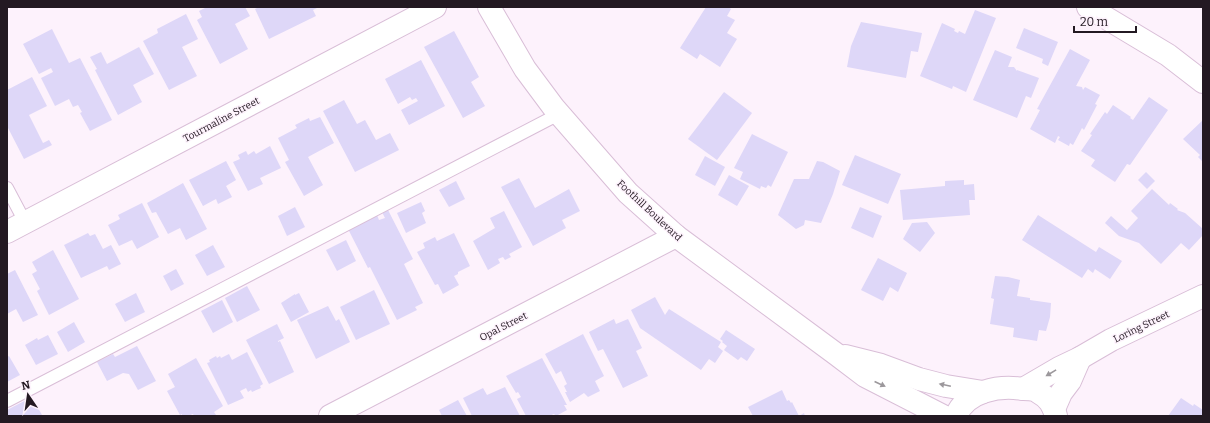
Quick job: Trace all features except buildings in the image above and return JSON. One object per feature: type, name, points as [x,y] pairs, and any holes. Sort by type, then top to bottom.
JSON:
[{"type":"street","name":"Tourmaline Street","points":[[16,227],[435,7]]},
{"type":"street","name":"Foothill Boulevard","points":[[489,7],[525,69],[559,114],[628,193],[676,236],[865,376],[943,416]]},
{"type":"street","points":[[1088,7],[1168,55],[1203,82]]},
{"type":"street","name":"Opal Street","points":[[330,416],[676,236]]},
{"type":"street","name":"Loring Street","points":[[1023,388],[1111,340],[1203,296]]},
{"type":"street","name":"Foothill Boulevard","points":[[836,354],[946,386],[983,392]]},
{"type":"street","points":[[1055,412],[1060,393],[1070,381],[1080,358]]},
{"type":"street","points":[[956,416],[968,399],[988,389],[1007,388],[1023,388],[1037,391],[1052,404],[1055,412]]},
{"type":"lane","points":[[7,401],[559,114]]},
{"type":"lane","points":[[7,188],[16,227]]}]
